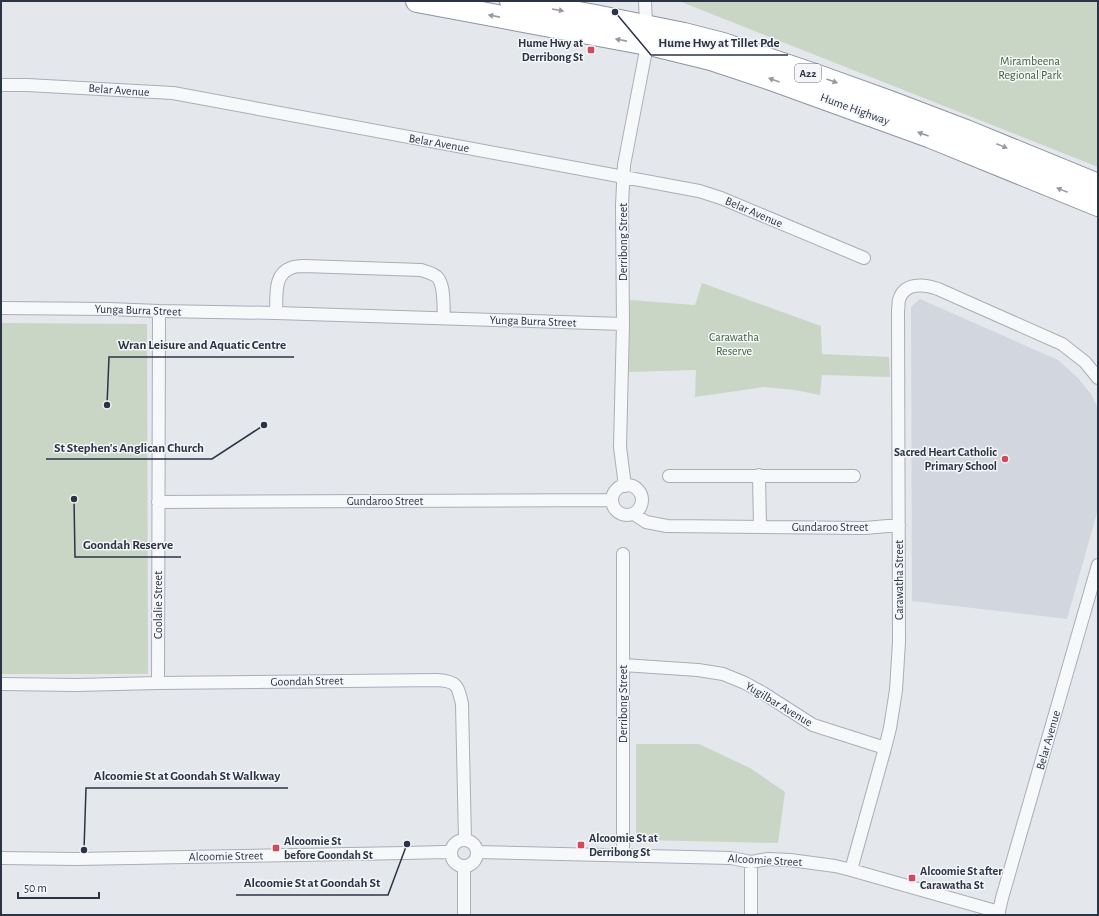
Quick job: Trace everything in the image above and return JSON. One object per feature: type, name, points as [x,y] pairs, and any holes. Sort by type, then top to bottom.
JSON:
[{"type":"highway","name":"Hume Highway","points":[[417,1],[647,36],[684,34],[723,44],[812,74],[966,131],[1098,185]]},
{"type":"highway","name":"Hume Highway","points":[[511,1],[596,16],[647,36],[658,46],[711,59],[775,80],[959,148],[1098,205]]},
{"type":"street","name":"Derribong Street","points":[[624,486],[620,447],[623,324],[622,205],[625,156],[647,36],[646,1]]},
{"type":"street","name":"Belar Avenue","points":[[1,85],[27,84],[173,93],[699,192],[721,198],[864,258]]},
{"type":"street","points":[[276,313],[279,278],[284,272],[292,267],[421,270],[438,278],[442,288],[444,318]]},
{"type":"street","name":"Carawatha Street","points":[[851,870],[890,728],[896,690],[899,642],[898,310],[899,300],[902,293],[915,285],[931,286],[938,289],[1062,344],[1085,362],[1098,378]]},
{"type":"street","name":"Yunga Burra Street","points":[[1,308],[276,313],[623,324]]},
{"type":"street","name":"Coolalie Street","points":[[158,683],[159,311]]},
{"type":"street","points":[[670,476],[854,476]]},
{"type":"street","points":[[759,476],[760,527]]},
{"type":"street","points":[[624,486],[634,487],[638,490],[642,498],[641,507],[634,514],[629,515],[619,513],[613,505],[612,500],[616,491],[624,486]]},
{"type":"street","name":"Gundaroo Street","points":[[158,502],[612,500]]},
{"type":"street","name":"Gundaroo Street","points":[[634,514],[646,522],[667,526],[865,528],[899,525]]},
{"type":"street","name":"Derribong Street","points":[[623,554],[623,855]]},
{"type":"street","name":"Belar Avenue","points":[[998,914],[1098,565]]},
{"type":"street","name":"Yugilbar Avenue","points":[[623,665],[698,670],[723,674],[745,683],[763,693],[813,725],[885,748]]},
{"type":"street","name":"Goondah Street","points":[[1,684],[76,685],[447,681],[456,685],[460,693],[462,704],[465,840]]},
{"type":"street","points":[[465,840],[469,840],[475,845],[477,852],[475,860],[464,866],[460,865],[454,860],[451,853],[457,842],[465,840]]},
{"type":"street","name":"Alcoomie Street","points":[[477,852],[731,858],[751,862],[768,859],[790,860],[828,865],[851,870],[998,914]]},
{"type":"street","name":"Alcoomie Street","points":[[1,858],[76,860],[451,853]]},
{"type":"street","points":[[751,862],[751,915]]},
{"type":"street","points":[[464,866],[464,915]]},
{"type":"shaded area","name":"Sacred Heart Catholic Primary School","points":[[920,299],[1058,360],[1078,378],[1091,394],[1098,408],[1098,509],[1067,619],[912,601],[911,307]]},
{"type":"green space","name":"Mirambeena Regional Park","points":[[679,1],[1098,1],[1098,167]]},
{"type":"green space","name":"Carawatha Reserve","points":[[702,283],[821,326],[822,354],[889,357],[890,377],[822,375],[820,395],[795,390],[764,387],[695,397],[696,370],[629,372],[630,300],[695,305]]},
{"type":"green space","points":[[1,323],[147,324],[148,674],[1,674]]},
{"type":"green space","points":[[636,744],[699,744],[750,768],[785,792],[778,843],[644,840],[638,836],[636,832]]},
{"type":"place","name":"Hume Hwy at Tillet Pde","points":[[615,12]]},
{"type":"place","name":"Hume Hwy at Derribong St","points":[[591,50]]},
{"type":"place","name":"Wran Leisure and Aquatic Centre","points":[[107,405]]},
{"type":"place","name":"St Stephen's Anglican Church","points":[[264,425]]},
{"type":"place","name":"Sacred Heart Catholic Primary School","points":[[1005,459]]},
{"type":"place","name":"Goondah Reserve","points":[[74,499]]},
{"type":"place","name":"Alcoomie St at Goondah St","points":[[407,844]]},
{"type":"place","name":"Alcoomie St at Derribong St","points":[[581,845]]},
{"type":"place","name":"Alcoomie St before Goondah St","points":[[276,848]]},
{"type":"place","name":"Alcoomie St at Goondah St Walkway","points":[[84,850]]},
{"type":"place","name":"Alcoomie St after Carawatha St","points":[[912,878]]}]
